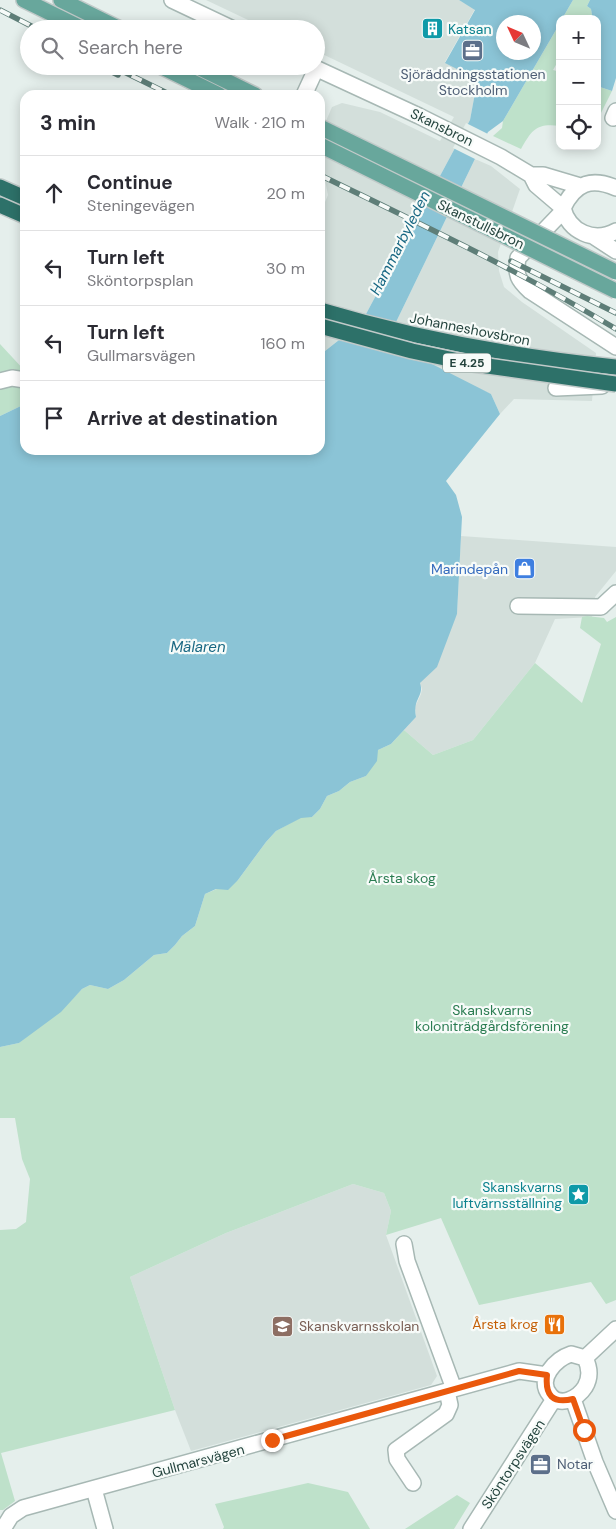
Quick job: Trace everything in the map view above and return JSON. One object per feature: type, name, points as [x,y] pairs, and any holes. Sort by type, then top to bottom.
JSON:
[{"type":"highway","points":[[0,187],[20,196]]},
{"type":"highway","points":[[0,205],[20,214]]},
{"type":"highway","name":"Johanneshovsbron","points":[[325,312],[360,322],[474,348],[616,368]]},
{"type":"highway","name":"E 4.25","points":[[325,327],[412,351],[473,364],[616,384]]},
{"type":"main road","points":[[24,0],[65,20]]},
{"type":"main road","points":[[61,0],[102,20]]},
{"type":"main road","points":[[178,75],[209,90]]},
{"type":"main road","points":[[214,75],[245,90]]},
{"type":"main road","name":"Skanstullsbron","points":[[325,129],[616,272]]},
{"type":"main road","name":"Skanstullsbron","points":[[325,146],[616,291]]},
{"type":"street","points":[[172,0],[214,20]]},
{"type":"street","name":"Skansbron","points":[[325,73],[419,116],[501,157],[531,175],[543,175],[580,186]]},
{"type":"street","points":[[306,90],[311,75]]},
{"type":"street","name":"Skansbron","points":[[531,175],[536,185],[564,209],[575,228]]},
{"type":"street","points":[[616,188],[604,183],[593,182],[580,186],[573,193],[564,209],[518,258],[516,269],[520,282],[530,291],[616,347]]},
{"type":"street","points":[[536,240],[575,228],[584,234],[593,236],[606,236],[616,231]]},
{"type":"street","points":[[593,236],[616,251]]},
{"type":"street","points":[[0,380],[12,378],[20,379]]},
{"type":"street","points":[[556,388],[616,384]]},
{"type":"street","points":[[518,606],[601,607],[616,593]]},
{"type":"street","points":[[404,1244],[407,1261],[450,1390],[450,1405],[446,1414],[396,1450],[397,1459],[413,1484]]},
{"type":"street","points":[[585,1358],[616,1329]]},
{"type":"street","points":[[571,1354],[585,1358],[590,1374],[587,1385],[582,1392],[573,1399],[563,1402],[554,1399],[548,1394],[546,1385],[547,1375],[553,1364],[562,1357],[571,1354]]},
{"type":"street","name":"Gullmarsvägen","points":[[3,1529],[11,1516],[23,1508],[519,1371],[547,1375]]},
{"type":"street","name":"Sköntorpsvägen","points":[[471,1529],[554,1399]]},
{"type":"street","points":[[573,1399],[595,1462],[616,1511]]},
{"type":"street","points":[[94,1489],[105,1529]]},
{"type":"shaded area","points":[[206,0],[459,0],[475,9],[445,62],[478,77],[470,120],[351,342],[339,340],[325,351],[325,202],[328,195],[325,180],[325,123],[332,107],[342,103],[380,112],[440,141],[454,117],[325,55],[325,20],[248,20]]},
{"type":"shaded area","points":[[475,159],[491,166],[520,189],[498,252],[499,271],[504,287],[522,302],[596,353],[592,401],[514,399],[500,414],[491,394],[383,349]]},
{"type":"shaded area","points":[[461,536],[616,547],[616,571],[595,597],[592,617],[555,619],[535,663],[473,740],[433,755],[404,730],[416,717],[415,707],[422,689],[420,683],[457,614]]},
{"type":"shaded area","name":"Skanskvarnsskolan","points":[[353,1184],[384,1193],[391,1211],[386,1235],[437,1376],[431,1385],[191,1451],[175,1410],[130,1277],[226,1233]]},
{"type":"green space","points":[[573,0],[590,0],[587,6],[591,9],[592,15],[564,15]]},
{"type":"green space","points":[[556,30],[556,65],[553,70],[556,71],[556,126],[536,129],[528,137],[521,149],[493,136],[502,128],[503,121],[538,60],[541,60],[541,56]]},
{"type":"green space","points":[[601,87],[612,91],[601,113]]},
{"type":"green space","points":[[0,344],[20,366],[20,372],[0,375]]},
{"type":"green space","points":[[20,385],[20,406],[0,416],[0,386]]},
{"type":"green space","name":"Årsta skog","points":[[582,617],[604,618],[607,622],[616,617],[616,1300],[606,1304],[591,1282],[479,1305],[441,1218],[386,1235],[391,1211],[384,1193],[353,1184],[226,1233],[130,1277],[175,1410],[1,1453],[15,1501],[3,1510],[0,1510],[0,1230],[16,1229],[26,1222],[30,1179],[22,1159],[15,1118],[0,1118],[0,1047],[19,1043],[82,989],[90,985],[108,989],[124,980],[154,955],[167,953],[182,936],[195,926],[205,894],[238,880],[276,831],[301,817],[312,817],[320,809],[327,796],[339,791],[350,782],[366,776],[378,750],[391,744],[404,730],[433,755],[473,740],[535,663],[582,703],[601,644],[580,628]]},
{"type":"green space","points":[[308,1483],[348,1492],[370,1529],[223,1529],[224,1527],[215,1504]]},
{"type":"green space","points":[[457,1495],[470,1503],[454,1529],[405,1529]]},
{"type":"water","name":"Mälaren","points":[[459,0],[573,0],[564,15],[556,15],[556,30],[541,56],[541,15],[496,15],[496,60],[538,60],[503,121],[488,132],[383,349],[428,362],[491,394],[500,414],[446,481],[456,495],[462,517],[457,614],[437,667],[420,683],[421,691],[415,710],[416,717],[391,744],[378,750],[377,761],[366,776],[350,782],[339,791],[327,796],[320,809],[312,817],[301,818],[276,831],[228,890],[216,889],[205,894],[195,926],[182,936],[167,953],[154,955],[124,980],[108,989],[90,985],[82,989],[61,1012],[19,1043],[0,1047],[0,416],[20,406],[20,455],[325,455],[325,351],[339,340],[351,342],[470,120],[478,77],[473,77],[445,63],[475,10]]},
{"type":"water","points":[[590,0],[616,0],[616,78],[612,91],[601,87],[601,15],[592,15],[591,9],[587,6]]},
{"type":"pier","points":[[466,123],[490,135],[477,160],[453,148]]},
{"type":"railway","points":[[0,10],[20,20]]},
{"type":"railway","points":[[130,75],[161,90]]},
{"type":"railway","points":[[325,177],[507,268],[616,329]]},
{"type":"railway","points":[[511,261],[616,313]]},
{"type":"place","name":"Katsan","points":[[432,29]]},
{"type":"place","name":"Sjöräddningsstationen Stockholm","points":[[473,51]]},
{"type":"place","name":"Marindepån","points":[[524,569]]},
{"type":"place","name":"Skanskvarns luftvärnsställning","points":[[578,1195]]},
{"type":"place","name":"Årsta krog","points":[[554,1324]]},
{"type":"place","name":"Skanskvarnsskolan","points":[[283,1326]]},
{"type":"place","name":"Notar","points":[[541,1464]]},
{"type":"route","points":[[272,1440],[519,1371],[547,1375],[546,1385],[548,1394],[554,1399],[563,1402],[573,1399],[584,1430]]},
{"type":"water label","name":"Hammarbyleden","points":[[400,243]]},
{"type":"park label","name":"Skanskvarns koloniträdgårdsförening","points":[[492,1018]]}]
